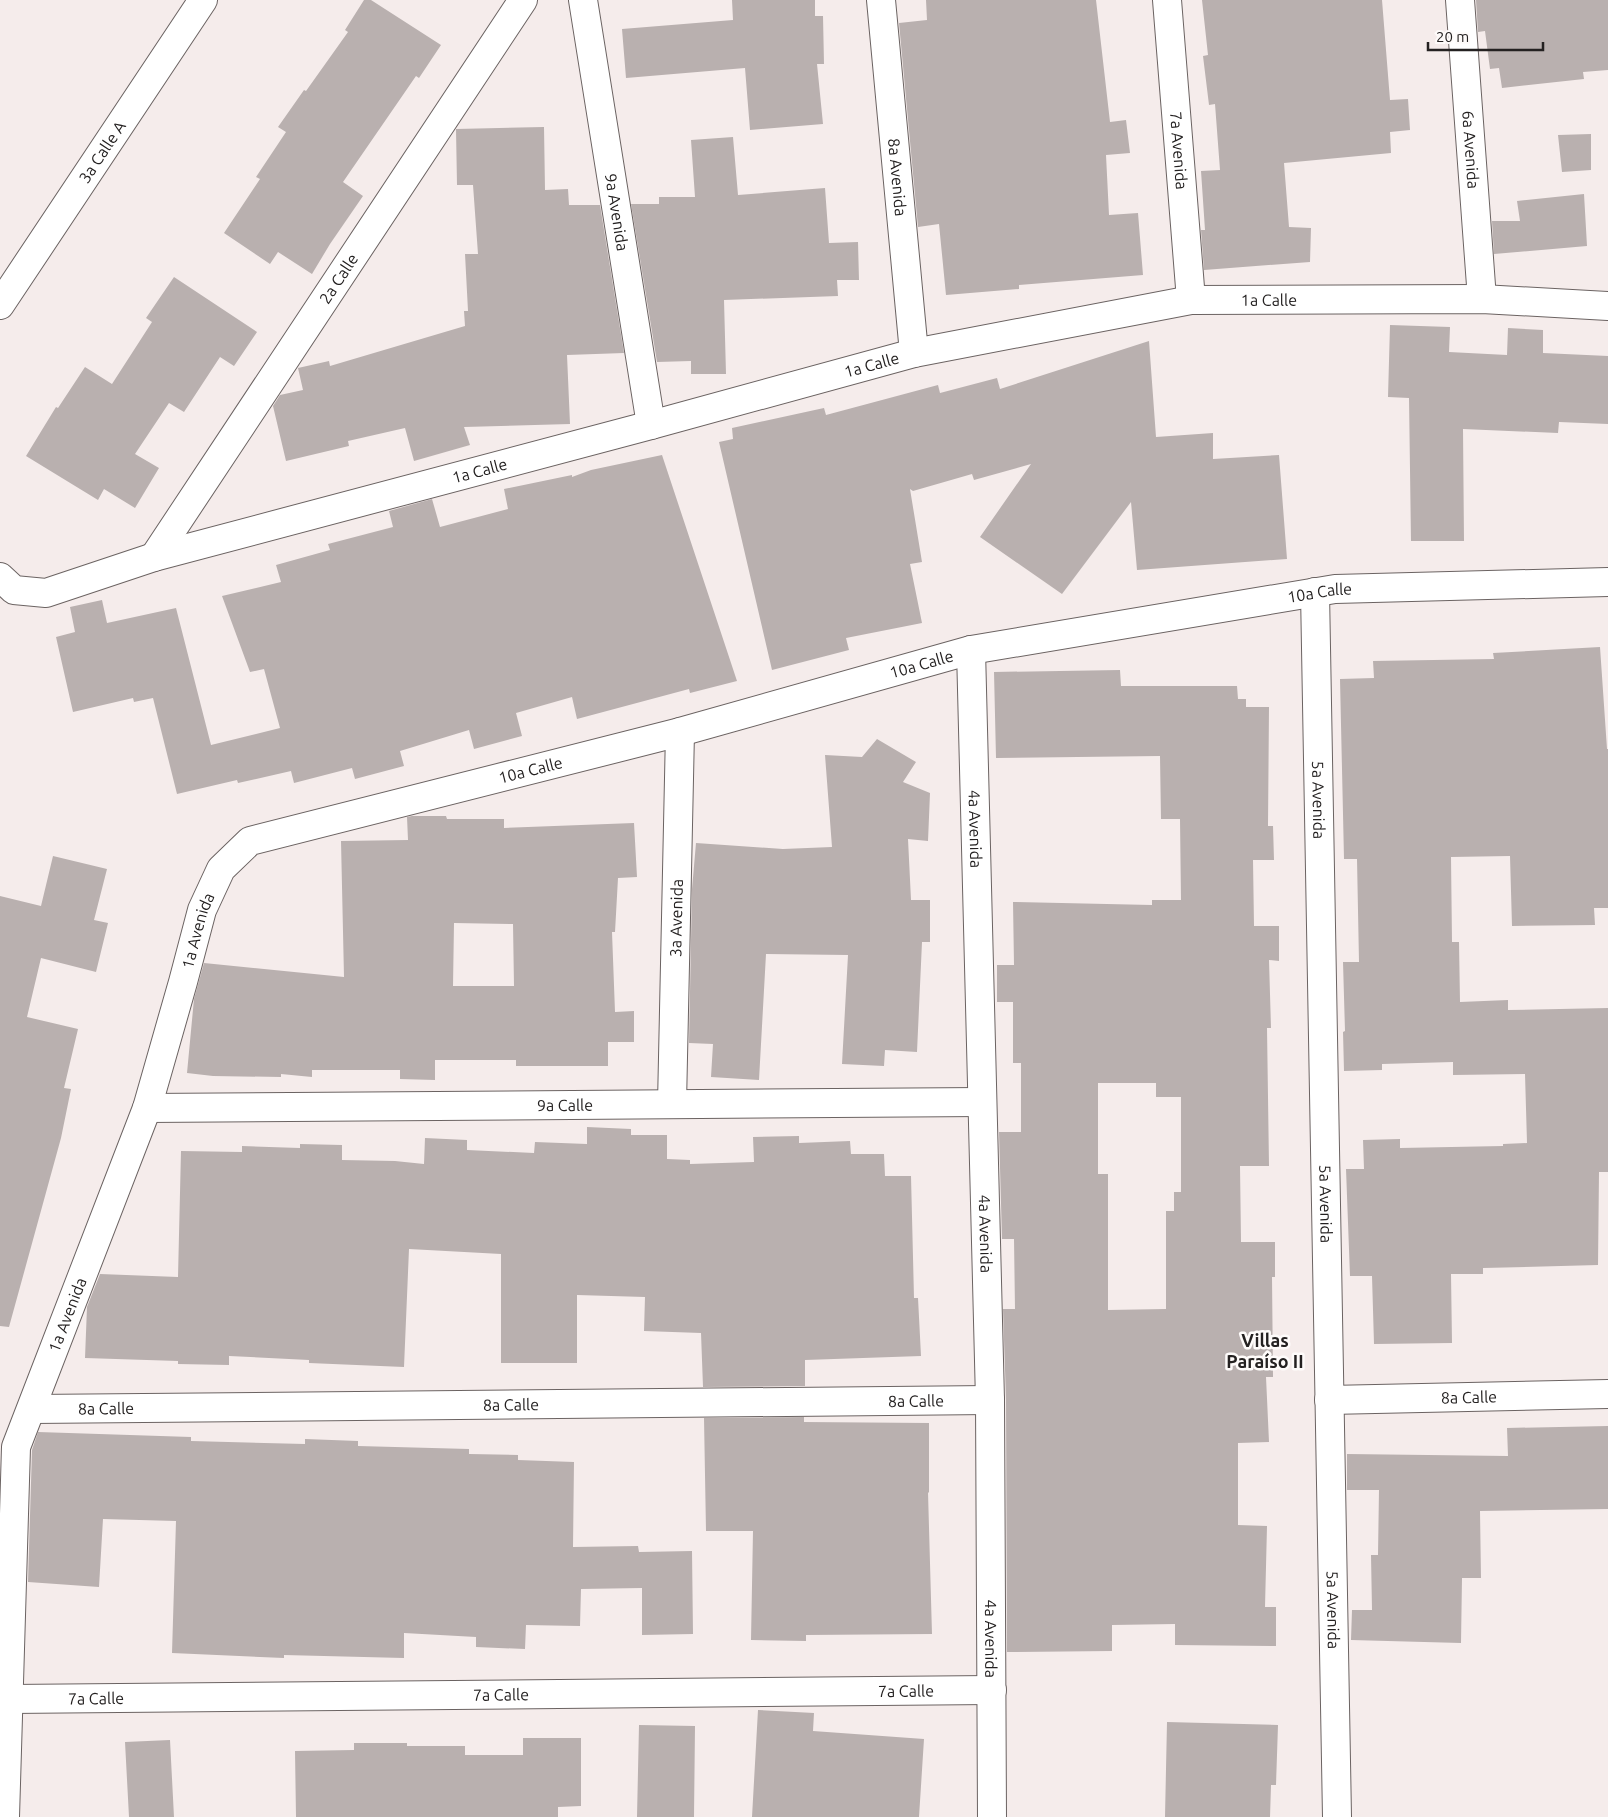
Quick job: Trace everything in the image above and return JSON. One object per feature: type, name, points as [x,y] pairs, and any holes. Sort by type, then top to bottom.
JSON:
[{"type":"street","name":"3a Calle A","points":[[0,305],[204,0]]},
{"type":"street","name":"2a Calle","points":[[154,557],[523,0]]},
{"type":"street","name":"9a Avenida","points":[[583,0],[652,426]]},
{"type":"street","name":"8a Avenida","points":[[881,0],[914,353]]},
{"type":"street","name":"7a Avenida","points":[[1168,0],[1191,300]]},
{"type":"street","name":"6a Avenida","points":[[1460,0],[1482,298]]},
{"type":"street","name":"1a Calle","points":[[0,578],[14,590],[46,593],[154,557],[652,426],[914,353],[1191,300],[1482,298],[1608,306]]},
{"type":"street","name":"10a Calle","points":[[250,842],[680,732],[971,650],[1335,589],[1608,582]]},
{"type":"street","name":"5a Avenida","points":[[1315,592],[1337,1817]]},
{"type":"street","name":"4a Avenida","points":[[971,650],[990,1400],[992,1817]]},
{"type":"street","name":"3a Avenida","points":[[672,1104],[680,732]]},
{"type":"street","name":"1a Avenida","points":[[6,1817],[16,1447],[147,1108],[202,910],[221,869],[250,842]]},
{"type":"street","name":"9a Calle","points":[[147,1108],[982,1102]]},
{"type":"street","name":"8a Calle","points":[[1329,1400],[1608,1394]]},
{"type":"street","name":"8a Calle","points":[[32,1409],[990,1400]]},
{"type":"street","name":"7a Calle","points":[[10,1699],[992,1690]]},
{"type":"building","points":[[364,0],[371,0],[441,45],[419,78],[416,76],[343,182],[363,196],[312,274],[278,252],[270,264],[224,233],[260,179],[256,177],[286,132],[278,127],[348,32],[345,30]]},
{"type":"building","points":[[732,0],[815,0],[815,16],[823,16],[824,64],[817,64],[823,124],[750,130],[745,68],[626,78],[622,29],[733,20]]},
{"type":"building","points":[[926,0],[1096,0],[1110,122],[1126,120],[1130,153],[1106,155],[1109,215],[1138,213],[1143,275],[1019,285],[1019,289],[946,295],[939,224],[918,227],[899,23],[927,20]]},
{"type":"building","points":[[1202,0],[1382,0],[1390,100],[1408,99],[1410,130],[1390,132],[1391,153],[1284,163],[1289,227],[1311,228],[1310,262],[1204,270],[1201,230],[1205,230],[1201,171],[1220,170],[1215,104],[1209,105],[1203,56],[1208,55]]},
{"type":"building","points":[[1476,0],[1608,0],[1608,70],[1583,72],[1584,79],[1502,88],[1499,68],[1490,69],[1485,31],[1478,32]]},
{"type":"building","points":[[544,127],[545,190],[568,189],[569,205],[600,205],[624,353],[567,355],[570,424],[464,427],[470,445],[414,461],[405,428],[348,441],[349,446],[286,461],[273,406],[280,395],[303,390],[298,368],[329,361],[330,366],[465,326],[464,311],[468,311],[465,254],[478,254],[473,185],[457,185],[456,129]]},
{"type":"building","points":[[1591,134],[1591,170],[1562,172],[1558,135]]},
{"type":"building","points":[[733,137],[738,195],[825,188],[829,243],[858,242],[859,280],[837,280],[838,296],[724,300],[726,374],[691,374],[691,361],[657,362],[631,204],[659,204],[659,197],[695,197],[691,140]]},
{"type":"building","points":[[1584,194],[1587,246],[1494,254],[1492,221],[1520,221],[1517,201]]},
{"type":"building","points":[[174,277],[257,332],[234,366],[220,357],[184,412],[169,403],[135,454],[159,468],[135,508],[104,489],[98,500],[26,456],[56,407],[58,408],[85,367],[112,384],[152,322],[146,318]]},
{"type":"building","points":[[1390,325],[1450,327],[1449,352],[1507,355],[1508,328],[1543,330],[1543,353],[1608,356],[1608,424],[1559,422],[1558,433],[1463,429],[1464,541],[1411,541],[1409,398],[1388,397]]},
{"type":"building","points":[[1149,341],[1156,437],[1213,433],[1213,459],[1279,455],[1287,559],[1137,570],[1131,502],[1062,594],[980,537],[1031,464],[974,480],[972,474],[913,491],[910,489],[922,562],[910,564],[922,623],[846,638],[849,650],[772,670],[719,442],[733,439],[732,428],[824,408],[826,415],[938,385],[940,393],[997,378],[1000,389]]},
{"type":"building","points":[[662,455],[737,681],[690,693],[689,689],[577,719],[572,697],[516,713],[522,736],[474,749],[469,730],[400,751],[404,766],[355,779],[352,768],[294,783],[291,771],[238,783],[237,780],[177,794],[153,698],[134,702],[133,698],[73,712],[56,637],[75,632],[70,607],[102,600],[107,623],[176,608],[211,745],[280,728],[264,669],[250,672],[222,596],[281,582],[276,565],[330,550],[328,544],[393,527],[389,511],[432,499],[440,527],[508,509],[504,489],[572,475],[572,477],[591,470]]},
{"type":"building","points":[[1600,647],[1608,749],[1608,908],[1594,908],[1595,925],[1512,926],[1510,856],[1451,857],[1452,942],[1459,942],[1460,1002],[1508,1000],[1508,1010],[1608,1008],[1608,1172],[1599,1172],[1598,1265],[1483,1268],[1483,1274],[1451,1274],[1452,1343],[1374,1344],[1372,1276],[1350,1276],[1346,1169],[1364,1169],[1363,1140],[1400,1139],[1400,1148],[1503,1146],[1503,1144],[1527,1143],[1525,1074],[1453,1075],[1453,1062],[1382,1064],[1382,1070],[1344,1071],[1343,962],[1359,962],[1357,859],[1344,859],[1340,679],[1374,678],[1373,661],[1494,659],[1493,653]]},
{"type":"building","points":[[1120,670],[1121,686],[1237,686],[1238,699],[1246,699],[1246,707],[1269,707],[1268,826],[1273,826],[1274,860],[1253,860],[1254,926],[1279,926],[1279,961],[1269,960],[1271,1028],[1267,1028],[1269,1166],[1240,1166],[1241,1242],[1275,1242],[1275,1277],[1272,1277],[1273,1377],[1266,1377],[1269,1442],[1238,1443],[1238,1525],[1267,1526],[1265,1607],[1276,1607],[1276,1646],[1175,1645],[1175,1624],[1112,1625],[1112,1651],[1007,1652],[1006,1400],[1003,1309],[1015,1309],[1014,1239],[1002,1239],[999,1132],[1021,1132],[1021,1063],[1013,1063],[1013,1002],[997,1002],[997,965],[1014,965],[1013,902],[1152,905],[1152,900],[1181,900],[1180,819],[1161,819],[1160,756],[996,758],[994,672]],"holes":[[[1098,1083],[1156,1083],[1156,1097],[1181,1097],[1181,1192],[1174,1192],[1174,1211],[1166,1211],[1166,1309],[1108,1310],[1108,1174],[1098,1174]]]},
{"type":"building","points":[[877,739],[916,762],[903,782],[930,793],[928,841],[908,839],[911,900],[930,900],[930,942],[922,942],[917,1052],[885,1050],[884,1066],[842,1064],[848,955],[766,954],[759,1080],[711,1077],[713,1044],[689,1043],[692,889],[696,843],[783,849],[832,847],[825,755],[862,757]]},
{"type":"building","points":[[446,816],[447,819],[504,819],[504,828],[634,823],[637,877],[618,878],[615,932],[612,932],[615,1012],[634,1011],[634,1042],[608,1042],[608,1066],[516,1066],[516,1060],[435,1060],[435,1080],[400,1079],[400,1070],[312,1070],[312,1077],[281,1074],[281,1077],[213,1076],[187,1073],[194,999],[204,963],[344,977],[341,841],[408,840],[407,817]],"holes":[[[454,923],[513,924],[514,986],[453,986]]]},
{"type":"building","points":[[53,856],[107,869],[94,920],[108,923],[96,972],[41,958],[27,1017],[78,1029],[64,1088],[71,1089],[61,1138],[9,1327],[0,1326],[0,896],[41,906]]},
{"type":"building","points":[[587,1127],[631,1129],[631,1135],[667,1135],[667,1159],[690,1160],[690,1164],[754,1162],[753,1137],[799,1136],[799,1143],[850,1141],[851,1154],[884,1154],[885,1176],[911,1176],[914,1298],[918,1298],[921,1356],[805,1360],[805,1386],[703,1387],[701,1333],[644,1331],[645,1297],[577,1295],[577,1363],[501,1363],[501,1254],[409,1249],[404,1367],[309,1363],[309,1360],[229,1356],[229,1365],[178,1364],[178,1361],[85,1358],[87,1307],[100,1274],[178,1277],[181,1151],[242,1152],[242,1146],[300,1148],[300,1144],[342,1145],[342,1160],[395,1161],[424,1164],[425,1138],[467,1140],[467,1150],[534,1153],[535,1142],[587,1144]]},
{"type":"building","points":[[804,1417],[804,1422],[929,1423],[928,1492],[932,1634],[806,1635],[806,1641],[751,1640],[753,1531],[706,1531],[704,1418]]},
{"type":"building","points":[[1608,1426],[1608,1509],[1480,1511],[1481,1578],[1462,1578],[1461,1643],[1351,1640],[1352,1610],[1372,1610],[1371,1555],[1378,1555],[1379,1490],[1347,1490],[1347,1454],[1508,1456],[1507,1428]]},
{"type":"building","points":[[38,1432],[191,1437],[191,1441],[305,1444],[305,1439],[358,1441],[358,1446],[469,1449],[469,1454],[518,1455],[518,1460],[574,1462],[573,1547],[638,1546],[639,1552],[692,1551],[693,1634],[642,1635],[642,1588],[581,1589],[580,1626],[526,1625],[525,1649],[476,1647],[476,1637],[404,1633],[404,1658],[284,1655],[284,1658],[172,1653],[176,1521],[103,1519],[99,1587],[28,1582],[32,1450]]},
{"type":"building","points":[[758,1710],[814,1713],[813,1731],[924,1739],[919,1817],[752,1817]]},
{"type":"building","points":[[1167,1722],[1278,1725],[1276,1785],[1271,1785],[1270,1817],[1165,1817]]},
{"type":"building","points":[[639,1725],[695,1726],[694,1817],[637,1817]]},
{"type":"building","points":[[523,1738],[581,1738],[581,1806],[558,1807],[558,1817],[296,1817],[295,1751],[354,1750],[354,1743],[407,1743],[407,1746],[465,1746],[465,1755],[523,1755]]},
{"type":"building","points":[[170,1740],[174,1817],[129,1817],[125,1742]]},
{"type":"district","name":"Villas Paraíso II","points":[[1265,1351]]}]
